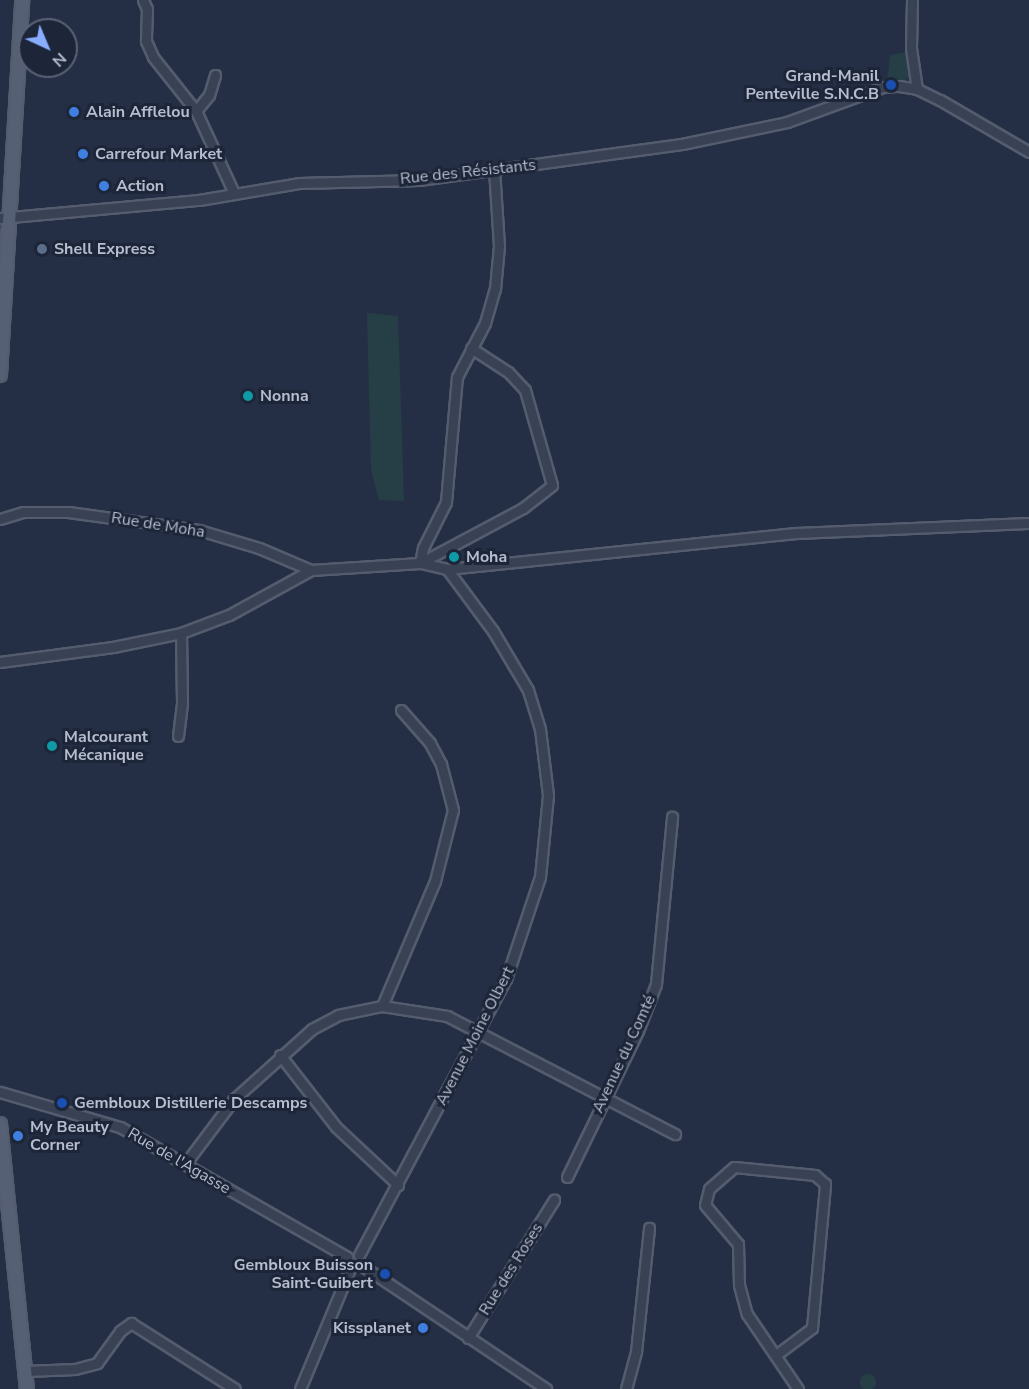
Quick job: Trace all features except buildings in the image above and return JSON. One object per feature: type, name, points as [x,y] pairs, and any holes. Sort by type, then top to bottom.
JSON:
[{"type":"main road","points":[[0,375],[5,217],[22,0]]},
{"type":"main road","points":[[0,1124],[27,1389]]},
{"type":"street","points":[[143,0],[147,9],[146,41],[153,57],[196,111],[233,191]]},
{"type":"street","points":[[912,0],[911,48],[917,89],[1029,152]]},
{"type":"street","points":[[196,111],[209,95],[215,75]]},
{"type":"street","name":"Rue des Résistants","points":[[5,217],[199,200],[233,191],[342,180],[419,180],[682,144],[787,122],[883,87],[917,89]]},
{"type":"street","points":[[420,563],[423,548],[446,502],[453,401],[458,377],[491,308],[495,289],[499,246],[494,169]]},
{"type":"street","points":[[420,563],[523,508],[552,484],[525,390],[508,372],[471,348]]},
{"type":"street","name":"Rue de Moha","points":[[0,519],[23,512],[60,511],[199,530],[259,548],[311,570]]},
{"type":"street","points":[[0,662],[113,647],[181,633],[230,615],[311,570],[420,563],[447,569],[796,533],[1029,523]]},
{"type":"street","name":"Avenue Moine Olbert","points":[[359,1255],[506,979],[540,877],[548,795],[546,761],[528,690],[493,631],[447,569]]},
{"type":"street","points":[[178,736],[182,702],[181,633]]},
{"type":"street","points":[[382,1006],[435,881],[453,810],[441,764],[430,743],[401,710]]},
{"type":"street","name":"Avenue du Comté","points":[[567,1177],[649,1007],[656,984],[672,817]]},
{"type":"street","points":[[185,1164],[222,1111],[280,1055],[312,1029],[338,1016],[382,1006],[427,1010],[479,1033],[675,1134]]},
{"type":"street","points":[[280,1055],[328,1119],[398,1185]]},
{"type":"street","name":"Rue de l'Agasse","points":[[0,1092],[109,1122],[347,1257]]},
{"type":"street","points":[[776,1355],[812,1328],[825,1184],[815,1175],[734,1167],[709,1189],[705,1205],[738,1244],[742,1302],[776,1355],[798,1389]]},
{"type":"street","name":"Rue des Roses","points":[[468,1338],[554,1200]]},
{"type":"street","points":[[626,1389],[636,1352],[649,1228]]},
{"type":"street","points":[[300,1389],[351,1269],[347,1257],[359,1255],[361,1265],[546,1389]]},
{"type":"street","points":[[351,1269],[361,1265]]},
{"type":"street","points":[[26,1371],[87,1367],[101,1359],[116,1336],[131,1323],[235,1389]]},
{"type":"green space","points":[[909,52],[909,79],[887,83],[890,55]]},
{"type":"green space","points":[[367,313],[398,316],[404,501],[379,500],[371,470]]},
{"type":"green space","points":[[868,1374],[876,1382],[868,1390],[860,1382]]},
{"type":"place","name":"Grand-Manil Penteville S.N.C.B","points":[[891,85]]},
{"type":"place","name":"Alain Afflelou","points":[[74,112]]},
{"type":"place","name":"Carrefour Market","points":[[83,154]]},
{"type":"place","name":"Action","points":[[104,186]]},
{"type":"place","name":"Shell Express","points":[[42,249]]},
{"type":"place","name":"Nonna","points":[[248,396]]},
{"type":"place","name":"Moha","points":[[454,557]]},
{"type":"place","name":"Malcourant Mécanique","points":[[52,746]]},
{"type":"place","name":"Gembloux Distillerie Descamps","points":[[62,1103]]},
{"type":"place","name":"My Beauty Corner","points":[[18,1136]]},
{"type":"place","name":"Gembloux Buisson Saint-Guibert","points":[[385,1274]]},
{"type":"place","name":"Kissplanet","points":[[423,1328]]}]
